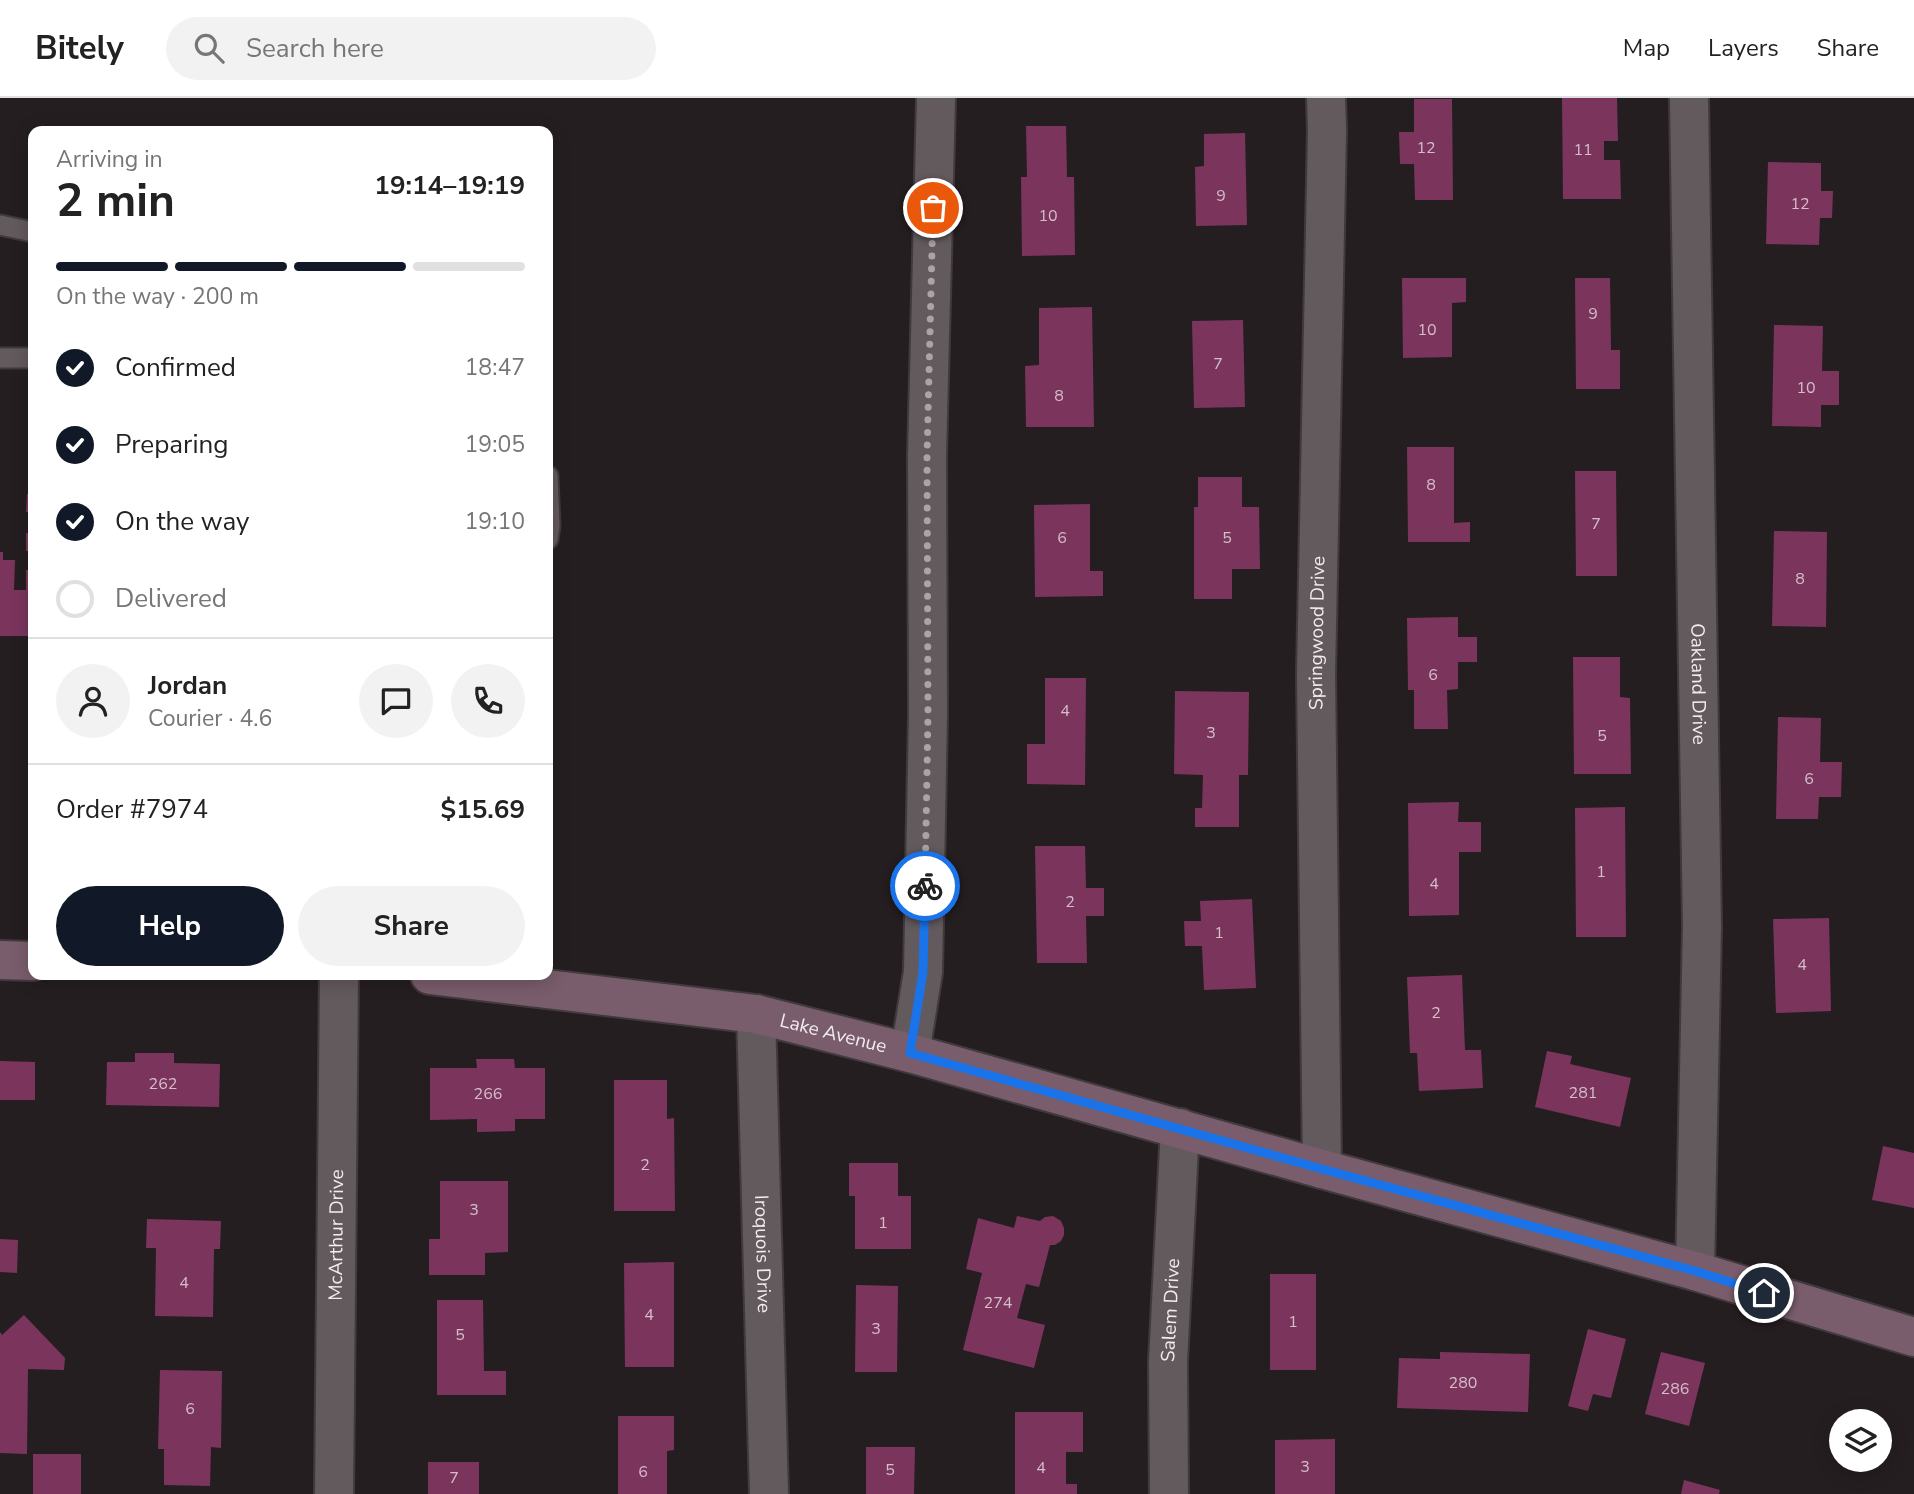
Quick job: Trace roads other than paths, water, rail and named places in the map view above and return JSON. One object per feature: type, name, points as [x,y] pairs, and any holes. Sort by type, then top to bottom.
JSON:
[{"type":"main road","points":[[0,960],[28,961]]},
{"type":"main road","name":"Lake Avenue","points":[[471,980],[756,1014],[910,1053],[1695,1271],[1914,1338]]},
{"type":"street","points":[[910,1053],[923,972],[928,714],[928,442],[936,98]]},
{"type":"street","name":"Springwood Drive","points":[[1322,1169],[1316,674],[1326,98]]},
{"type":"street","name":"Oakland Drive","points":[[1689,98],[1702,928],[1695,1271]]},
{"type":"street","name":"McArthur Drive","points":[[334,1494],[340,980]]},
{"type":"street","name":"Iroquois Drive","points":[[756,1014],[769,1494]]},
{"type":"street","name":"Salem Drive","points":[[1169,1494],[1168,1362],[1180,1128]]},
{"type":"lane","points":[[0,225],[28,231]]},
{"type":"lane","points":[[0,358],[28,359]]}]
